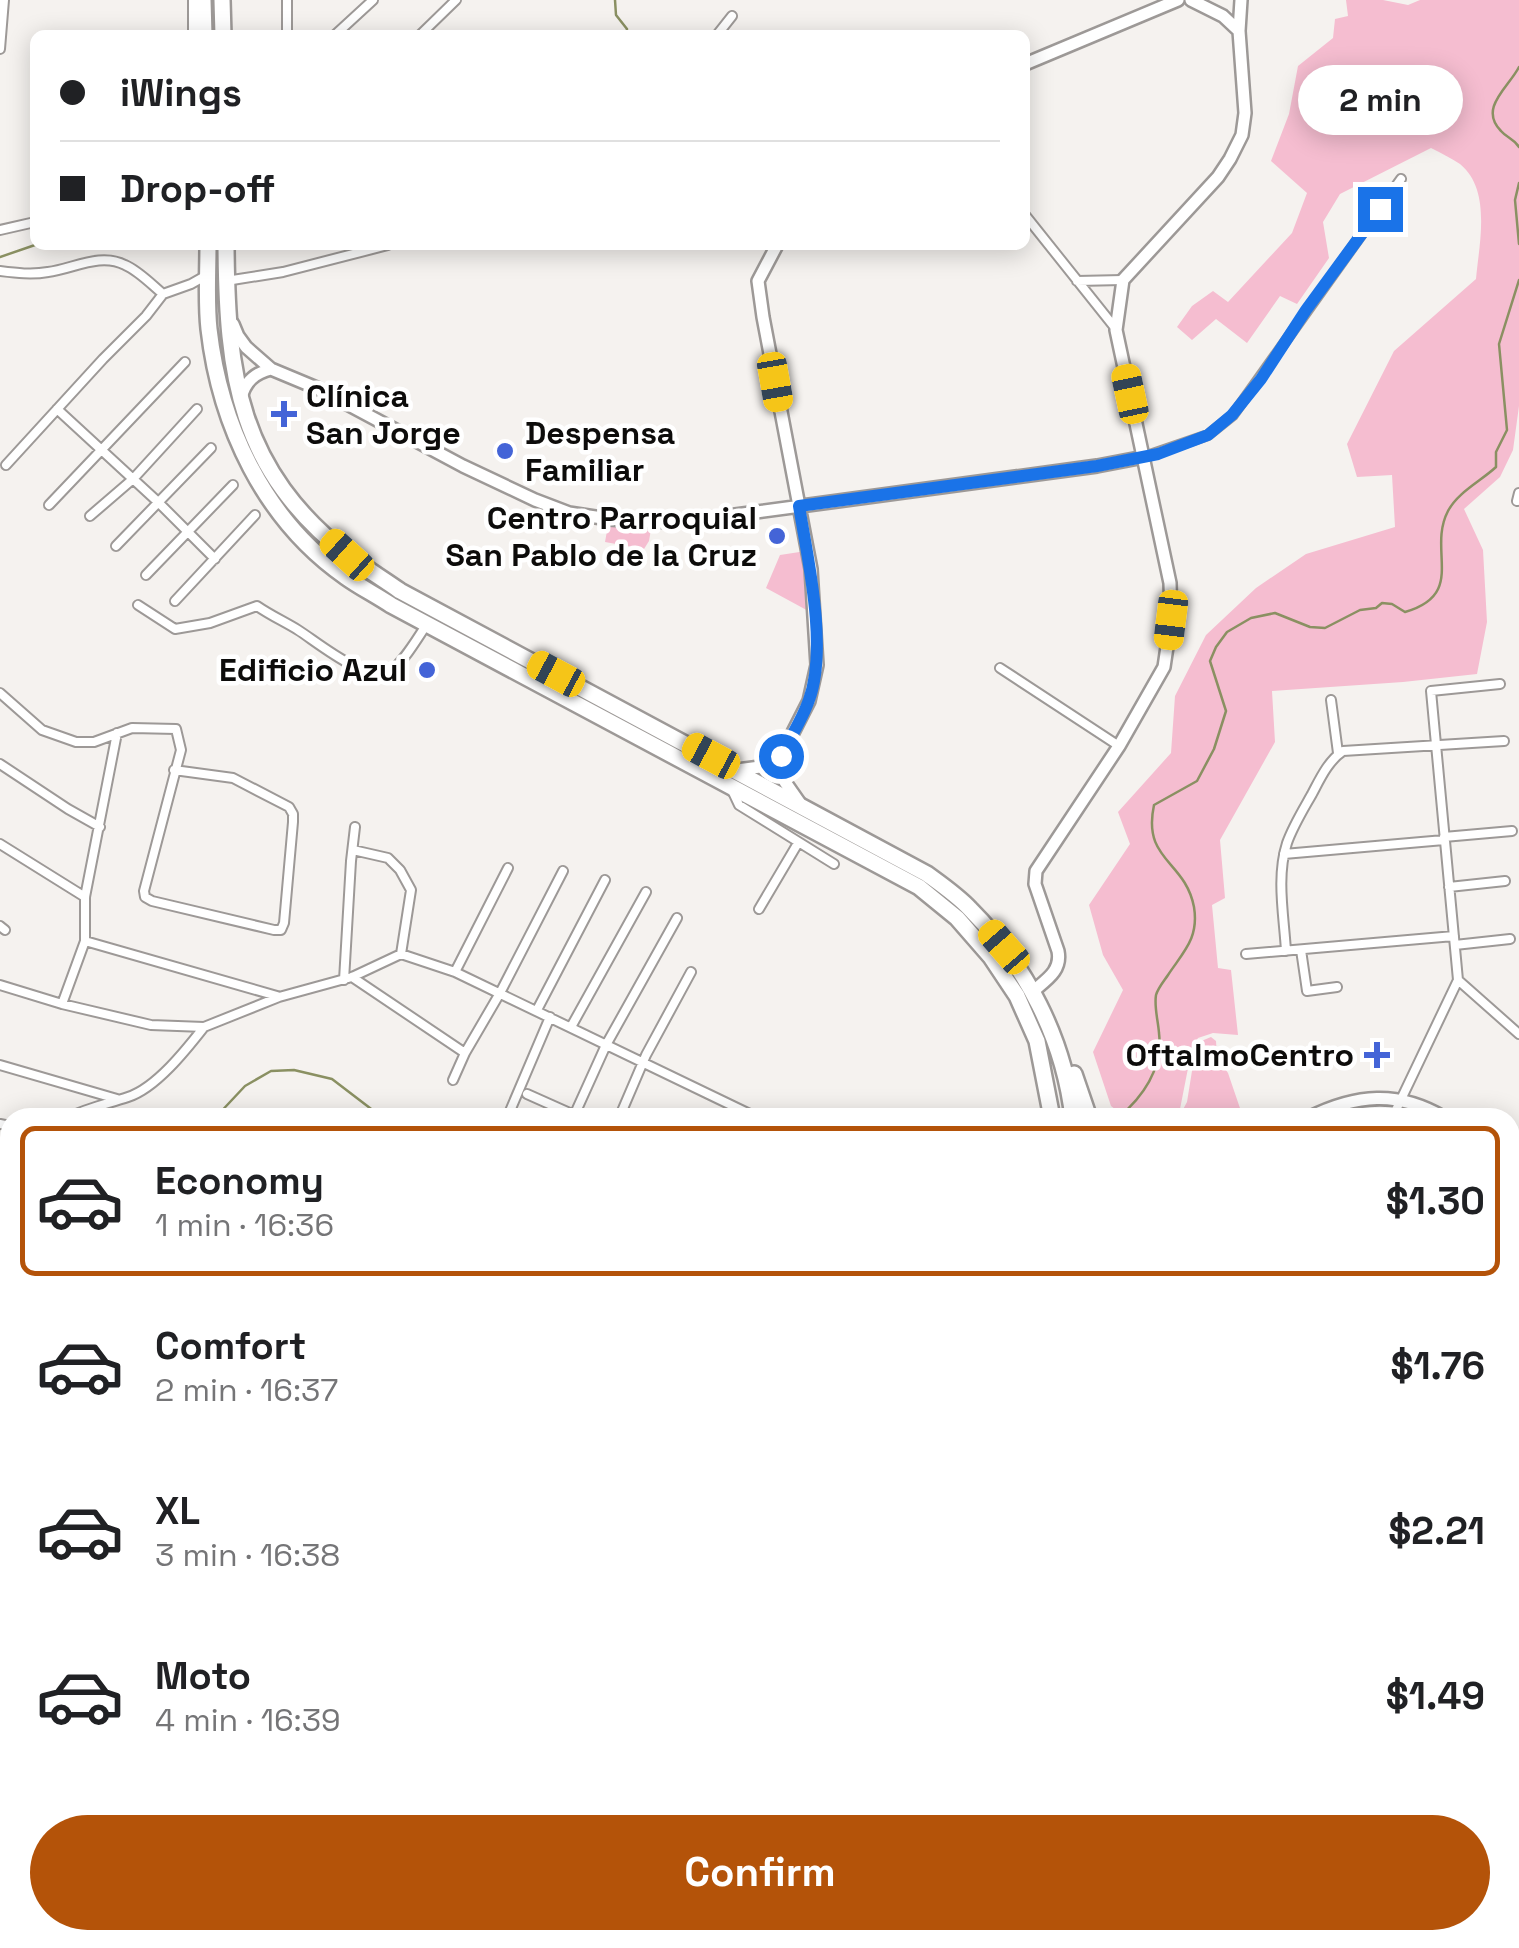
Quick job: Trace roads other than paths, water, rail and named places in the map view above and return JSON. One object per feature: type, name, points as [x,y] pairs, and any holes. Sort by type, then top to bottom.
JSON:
[{"type":"highway","points":[[203,0],[204,30]]},
{"type":"highway","points":[[222,0],[223,30]]},
{"type":"highway","points":[[208,250],[208,325],[216,376],[232,430],[249,467],[282,517],[311,548],[344,576],[427,624],[918,887],[958,918],[991,957],[1016,996],[1037,1041],[1050,1108]]},
{"type":"highway","points":[[226,250],[230,350],[240,402],[262,456],[301,511],[347,555],[400,591],[928,874],[968,906],[1004,947],[1053,1035],[1064,1068],[1070,1108]]},
{"type":"highway","points":[[1035,999],[1056,1022],[1064,1039],[1086,1108]]},
{"type":"street","points":[[0,49],[4,0]]},
{"type":"street","points":[[193,30],[194,0]]},
{"type":"street","points":[[287,0],[287,30]]},
{"type":"street","points":[[340,30],[373,0]]},
{"type":"street","points":[[425,30],[456,0]]},
{"type":"street","points":[[1030,62],[1178,0]]},
{"type":"street","points":[[1191,0],[1223,16],[1239,31]]},
{"type":"street","points":[[1035,999],[1058,966],[1060,956],[1035,884],[1036,871],[1119,746],[1164,667],[1171,620],[1170,583],[1116,330],[1123,280],[1218,177],[1242,135],[1245,113],[1239,31],[1241,0]]},
{"type":"street","points":[[722,30],[732,16]]},
{"type":"street","points":[[226,300],[242,343],[271,369],[355,407],[508,488],[569,512],[609,519],[653,522],[710,518],[1097,466],[1144,457],[1208,435],[1232,415],[1261,379],[1401,180]]},
{"type":"street","points":[[1030,221],[1116,330]]},
{"type":"street","points":[[0,230],[30,223]]},
{"type":"street","points":[[226,281],[283,272],[369,250]]},
{"type":"street","points":[[774,250],[758,280],[810,569],[817,665],[809,700],[781,756],[785,782],[792,794],[812,810]]},
{"type":"street","points":[[0,271],[49,272],[108,260],[125,264],[163,294]]},
{"type":"street","points":[[6,464],[163,294],[208,274]]},
{"type":"street","points":[[1077,281],[1123,280]]},
{"type":"street","points":[[49,505],[185,362]]},
{"type":"street","points":[[240,402],[248,382],[271,369]]},
{"type":"street","points":[[57,409],[214,559]]},
{"type":"street","points":[[90,516],[133,479],[196,409]]},
{"type":"street","points":[[116,546],[211,448]]},
{"type":"street","points":[[146,575],[233,485]]},
{"type":"street","points":[[175,601],[255,515]]},
{"type":"street","points":[[138,605],[175,630],[210,623],[257,606],[320,648],[359,669],[382,675],[392,671],[427,624]]},
{"type":"street","points":[[1000,668],[1119,746]]},
{"type":"street","points":[[1398,1106],[1458,980],[1431,691],[1500,684]]},
{"type":"street","points":[[0,693],[42,730],[76,742],[94,742],[132,728],[176,729],[180,750],[174,770],[144,890],[145,897],[169,906],[281,930],[294,814],[289,807],[232,778],[174,770]]},
{"type":"street","points":[[1331,700],[1338,754]]},
{"type":"street","points":[[62,1004],[84,941],[86,897],[117,733]]},
{"type":"street","points":[[1286,951],[1284,854],[1294,826],[1338,754],[1504,741]]},
{"type":"street","points":[[736,770],[760,767],[781,756]]},
{"type":"street","points":[[0,764],[100,826]]},
{"type":"street","points":[[730,787],[739,804],[834,864]]},
{"type":"street","points":[[348,978],[355,827]]},
{"type":"street","points":[[1284,854],[1512,831]]},
{"type":"street","points":[[759,909],[798,842]]},
{"type":"street","points":[[0,844],[86,897]]},
{"type":"street","points":[[353,850],[388,858],[411,890],[402,954]]},
{"type":"street","points":[[456,972],[508,868]]},
{"type":"street","points":[[453,1080],[564,871]]},
{"type":"street","points":[[537,1010],[604,880]]},
{"type":"street","points":[[1449,886],[1506,882]]},
{"type":"street","points":[[571,1028],[646,892]]},
{"type":"street","points":[[578,1108],[606,1045],[677,918]]},
{"type":"street","points":[[1246,954],[1510,939]]},
{"type":"street","points":[[84,941],[279,997]]},
{"type":"street","points":[[1301,950],[1306,991],[1337,987]]},
{"type":"street","points":[[0,985],[151,1025],[204,1027],[279,997],[348,978],[402,954],[456,972],[737,1108]]},
{"type":"street","points":[[622,1108],[691,972]]},
{"type":"street","points":[[348,978],[464,1054]]},
{"type":"street","points":[[1458,980],[1519,1034]]},
{"type":"street","points":[[511,1108],[550,1016]]},
{"type":"street","points":[[93,1108],[128,1097],[164,1073],[204,1027]]},
{"type":"street","points":[[0,1065],[117,1099]]},
{"type":"street","points":[[527,1094],[557,1108]]},
{"type":"street","points":[[1332,1108],[1375,1098],[1401,1108]]},
{"type":"street","points":[[1390,1108],[1416,1103],[1426,1108]]},
{"type":"waterway","points":[[615,0],[616,15],[627,30]]},
{"type":"waterway","points":[[1519,67],[1498,98],[1493,114],[1501,131],[1519,147]]},
{"type":"waterway","points":[[1519,183],[1515,200],[1519,244]]},
{"type":"waterway","points":[[0,257],[30,247]]},
{"type":"waterway","points":[[1128,1108],[1155,1069],[1159,1046],[1156,995],[1189,944],[1195,918],[1189,891],[1154,838],[1154,805],[1197,781],[1214,749],[1226,711],[1210,661],[1216,647],[1227,632],[1251,618],[1275,613],[1310,627],[1325,628],[1382,603],[1405,612],[1435,594],[1440,583],[1441,541],[1448,511],[1464,492],[1496,467],[1496,452],[1507,430],[1499,344],[1519,280]]},
{"type":"waterway","points":[[224,1108],[245,1086],[271,1071],[294,1070],[332,1079],[370,1108]]},
{"type":"place","name":"Clínica San Jorge","points":[[284,414]]},
{"type":"place","name":"Despensa Familiar","points":[[505,451]]},
{"type":"place","name":"Centro Parroquial San Pablo de la Cruz","points":[[777,536]]},
{"type":"place","name":"Edificio Azul","points":[[427,670]]},
{"type":"place","name":"OftalmoCentro","points":[[1377,1055]]}]
